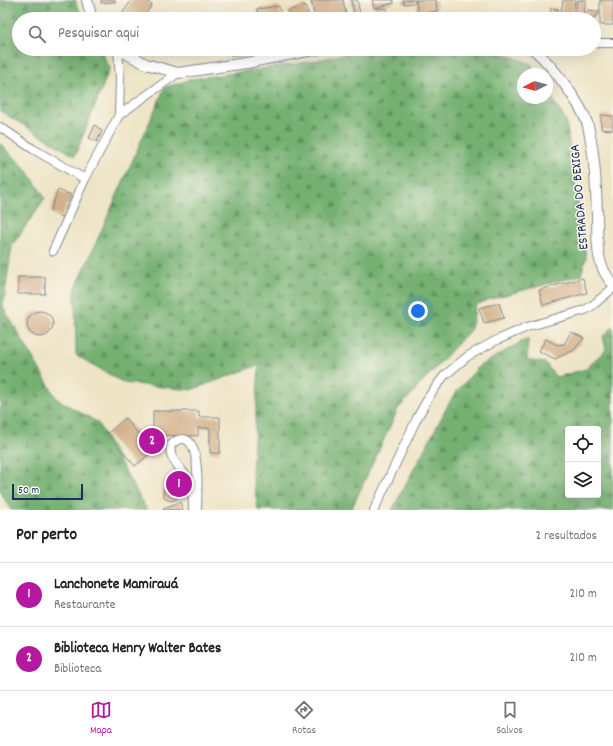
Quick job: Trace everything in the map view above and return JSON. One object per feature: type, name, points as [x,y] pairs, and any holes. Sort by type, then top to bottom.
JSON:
[{"type":"street","points":[[88,0],[91,12]]},
{"type":"street","points":[[601,43],[613,43]]},
{"type":"street","points":[[53,251],[85,179],[119,115],[120,79],[118,56]]},
{"type":"street","points":[[131,56],[146,64],[178,73],[282,56]]},
{"type":"street","name":"ESTRADA DO BEXIGA","points":[[542,56],[560,78],[577,103],[587,125],[596,184],[597,246],[601,267],[613,284]]},
{"type":"street","points":[[119,115],[178,73]]},
{"type":"street","points":[[0,127],[33,149],[85,179]]},
{"type":"street","points":[[374,510],[417,418],[430,395],[444,376],[468,356],[485,346],[527,327],[585,310],[613,288]]},
{"type":"street","points":[[193,510],[191,487],[188,479],[171,453],[171,445],[180,439],[190,441],[194,448],[197,469],[197,510]]},
{"type":"green space","points":[[0,0],[76,0],[76,4],[80,12],[12,12],[12,56],[104,56],[110,68],[75,156],[0,111]]},
{"type":"green space","points":[[335,56],[510,56],[531,64],[533,68],[517,68],[517,104],[553,104],[553,100],[566,121],[586,258],[581,275],[490,299],[476,305],[471,329],[398,409],[351,510],[258,510],[252,472],[259,365],[191,390],[124,383],[76,355],[75,290],[165,87],[192,79],[309,62]]},
{"type":"green space","points":[[0,143],[27,170],[45,198],[12,246],[3,307],[57,399],[97,422],[147,510],[11,510],[0,491]]},
{"type":"green space","points":[[613,326],[613,510],[392,510],[453,396],[479,366],[528,338],[527,360],[545,363],[556,377],[586,369],[606,349],[603,336]]},
{"type":"building","points":[[101,0],[115,0],[115,2],[101,3]]},
{"type":"building","points":[[132,0],[145,0],[152,5],[147,12],[123,12]]},
{"type":"building","points":[[311,0],[343,0],[346,12],[314,12]]},
{"type":"building","points":[[351,0],[357,0],[360,12],[354,12]]},
{"type":"building","points":[[372,0],[393,0],[394,3],[374,8]]},
{"type":"building","points":[[403,0],[415,0],[415,3],[404,4]]},
{"type":"building","points":[[416,0],[436,0],[437,11],[418,12]]},
{"type":"building","points":[[563,0],[575,0],[573,12],[561,12]]},
{"type":"building","points":[[577,0],[586,0],[584,12],[575,12]]},
{"type":"building","points":[[600,0],[613,0],[613,25],[601,25]]},
{"type":"building","points":[[305,5],[308,12],[288,12]]},
{"type":"building","points":[[279,6],[280,12],[257,12],[257,9]]},
{"type":"building","points":[[378,8],[387,9],[388,12],[378,12]]},
{"type":"building","points":[[551,8],[558,9],[558,12],[551,12]]},
{"type":"building","points":[[588,10],[599,11],[598,12],[587,12]]},
{"type":"building","points":[[601,115],[613,116],[613,130],[601,129]]},
{"type":"building","points":[[95,125],[102,131],[97,142],[89,138]]},
{"type":"building","points":[[58,190],[71,195],[62,217],[50,212]]},
{"type":"building","points":[[18,277],[45,277],[45,294],[18,294]]},
{"type":"building","points":[[583,278],[587,293],[543,305],[539,290]]},
{"type":"building","points":[[499,303],[504,318],[484,323],[479,308]]},
{"type":"building","points":[[40,311],[49,315],[53,324],[49,333],[40,337],[31,333],[27,324],[31,315]]},
{"type":"building","points":[[571,332],[584,338],[574,350],[555,359],[539,351],[546,339],[557,345],[564,344]]},
{"type":"building","points":[[153,411],[199,411],[199,417],[220,417],[220,453],[210,453],[210,428],[198,428],[198,436],[153,435]]},
{"type":"building","points":[[125,418],[153,451],[135,466],[107,434]]},
{"type":"building","points":[[168,485],[174,485],[179,490],[177,499],[174,501],[168,501],[163,496],[163,490]]},
{"type":"building","points":[[180,502],[183,510],[164,510],[163,508]]},
{"type":"place","name":"Biblioteca Henry Walter Bates","points":[[152,441]]},
{"type":"place","name":"Lanchonete Mamirauá","points":[[179,484]]}]
